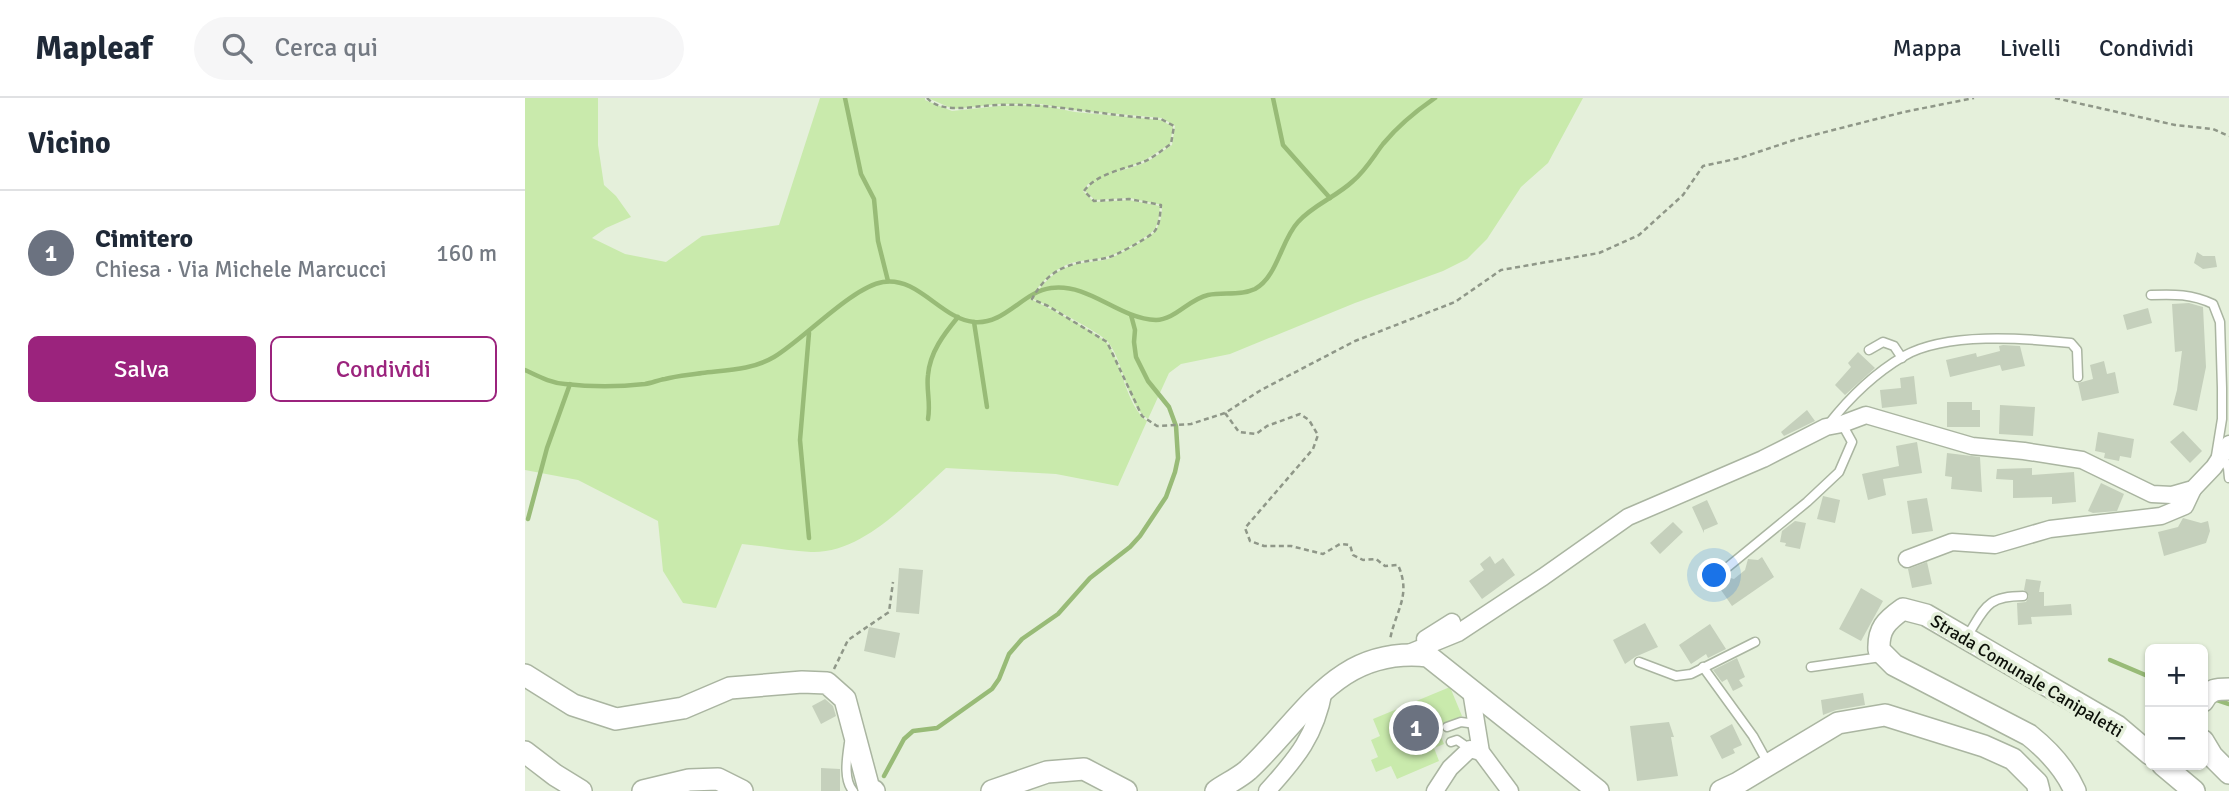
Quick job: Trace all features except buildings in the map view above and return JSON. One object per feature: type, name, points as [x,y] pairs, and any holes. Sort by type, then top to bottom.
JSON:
[{"type":"street","points":[[1406,654],[1458,633],[1543,578],[1627,517],[1763,459],[1834,425],[1866,415],[1972,446],[2082,460],[2152,495],[2172,495],[2193,489]]},
{"type":"street","points":[[1907,559],[1952,542],[1995,545],[2050,529],[2161,516],[2185,506],[2193,489],[2222,455]]},
{"type":"street","name":"Strada Comunale Canipaletti","points":[[1885,656],[1879,650],[1878,635],[1886,620],[1903,609],[1933,615],[1966,638],[2117,726],[2145,750]]},
{"type":"street","points":[[1406,654],[1433,632],[1452,622]]},
{"type":"street","points":[[1216,791],[1246,772],[1324,687],[1365,664],[1391,655],[1406,654],[1428,656],[1598,791]]},
{"type":"street","points":[[1885,656],[1894,665],[2029,735],[2046,749],[2068,776],[2075,791]]},
{"type":"street","points":[[525,675],[573,705],[616,719],[683,708],[730,688],[803,682],[827,683],[845,699],[869,789],[874,791]]},
{"type":"street","points":[[1268,791],[1307,743],[1321,707],[1324,687]]},
{"type":"street","points":[[2208,695],[2216,689],[2229,689]]},
{"type":"street","points":[[1471,691],[1476,724],[1476,750],[1510,791]]},
{"type":"street","points":[[1721,791],[1838,723],[1885,715],[1984,746],[2013,759],[2037,783],[2039,791]]},
{"type":"street","points":[[2208,749],[2229,773]]},
{"type":"street","points":[[1435,791],[1445,765],[1476,750]]},
{"type":"street","points":[[525,752],[580,791]]},
{"type":"street","points":[[992,791],[1047,772],[1084,769],[1126,791]]},
{"type":"street","points":[[2169,770],[2193,791]]},
{"type":"street","points":[[643,791],[689,780],[718,779],[742,791]]},
{"type":"lane","points":[[2151,295],[2198,297],[2213,304],[2220,323],[2222,455],[2229,478]]},
{"type":"lane","points":[[1724,570],[1839,472],[1852,442],[1834,425],[1841,408],[1869,381],[1902,358],[1947,341],[2025,338],[2071,343],[2077,350],[2078,377]]},
{"type":"lane","points":[[1869,350],[1883,342],[1894,346],[1902,358]]},
{"type":"lane","points":[[2222,388],[2229,377]]},
{"type":"lane","points":[[1966,638],[1989,603],[2003,596],[2023,596]]},
{"type":"lane","points":[[1639,662],[1676,676],[1691,674],[1755,642]]},
{"type":"lane","points":[[1811,667],[1885,656]]},
{"type":"lane","points":[[1703,667],[1753,736],[1769,765]]},
{"type":"lane","points":[[1447,727],[1461,722],[1476,724]]},
{"type":"lane","points":[[851,723],[846,766],[848,786],[853,791]]},
{"type":"lane","points":[[1451,742],[1457,740],[1476,750]]},
{"type":"path","points":[[927,98],[953,110],[1041,104],[1075,111],[1161,119],[1174,126],[1171,144],[1146,161],[1089,184],[1084,191],[1094,201],[1129,199],[1161,205],[1160,218],[1154,232],[1115,255],[1065,267],[1042,282],[1032,299],[1107,342],[1142,416],[1157,426],[1191,424],[1225,413],[1261,390],[1355,341],[1455,302],[1501,270],[1599,253],[1639,235],[1683,195],[1703,166],[1904,112],[1974,98]]},
{"type":"path","points":[[2055,98],[2175,125],[2213,129],[2229,136]]},
{"type":"path","points":[[1225,413],[1239,432],[1256,434],[1267,426],[1300,414],[1309,420],[1318,435],[1314,449],[1245,528],[1250,541],[1263,546],[1291,546],[1323,554],[1340,544],[1350,545],[1353,555],[1363,561],[1376,559],[1385,566],[1398,565],[1404,592],[1390,641],[1403,642],[1406,654]]},
{"type":"path","points":[[827,683],[848,640],[889,612],[894,582]]},
{"type":"green space","points":[[525,98],[598,98],[598,145],[604,185],[631,217],[606,228],[592,238],[625,254],[666,262],[702,236],[779,225],[820,98],[925,98],[952,111],[1040,105],[1075,112],[1161,120],[1173,127],[1170,144],[1145,160],[1088,184],[1083,191],[1094,202],[1129,200],[1160,206],[1158,220],[1152,232],[1104,258],[1071,263],[1060,268],[1045,279],[1031,299],[1083,326],[1107,343],[1134,405],[1147,421],[1118,486],[1056,474],[946,468],[885,523],[849,544],[811,552],[742,544],[716,608],[683,603],[663,571],[658,521],[578,480],[525,470]]},
{"type":"green space","points":[[928,98],[1583,98],[1548,163],[1521,187],[1487,239],[1467,259],[1443,271],[1355,303],[1230,354],[1181,364],[1169,373],[1148,419],[1135,403],[1108,342],[1061,312],[1033,299],[1046,281],[1060,271],[1075,264],[1112,257],[1155,231],[1161,218],[1162,205],[1130,198],[1095,200],[1085,191],[1098,180],[1148,161],[1172,145],[1175,126],[1162,118],[1041,104],[999,104],[953,109]]},
{"type":"green space","points":[[1450,687],[1462,716],[1437,727],[1444,744],[1434,748],[1439,761],[1397,779],[1391,766],[1376,772],[1371,760],[1378,757],[1371,740],[1380,736],[1373,719]]},
{"type":"waterway","points":[[845,98],[861,174],[874,199],[878,241],[888,281]]},
{"type":"waterway","points":[[1273,98],[1283,145],[1330,198]]},
{"type":"waterway","points":[[525,370],[560,383],[625,386],[748,367],[774,357],[857,293],[883,282],[907,285],[951,314],[974,322],[995,319],[1031,295],[1051,288],[1065,288],[1091,295],[1142,318],[1163,319],[1201,297],[1244,292],[1263,283],[1298,222],[1353,181],[1395,131],[1435,98]]},
{"type":"waterway","points":[[884,776],[904,739],[913,731],[937,728],[992,689],[1009,654],[1022,639],[1058,614],[1090,578],[1130,547],[1166,497],[1178,458],[1176,426],[1169,407],[1148,381],[1136,357],[1135,330],[1131,315]]},
{"type":"waterway","points":[[928,419],[929,367],[943,337],[958,317]]},
{"type":"waterway","points":[[974,322],[987,407]]},
{"type":"waterway","points":[[809,333],[800,440],[809,538]]},
{"type":"waterway","points":[[528,519],[547,448],[570,384]]},
{"type":"waterway","points":[[2110,660],[2145,675]]},
{"type":"waterway","points":[[2214,699],[2229,704]]},
{"type":"place","name":"Cimitero","points":[[1416,728]]}]
